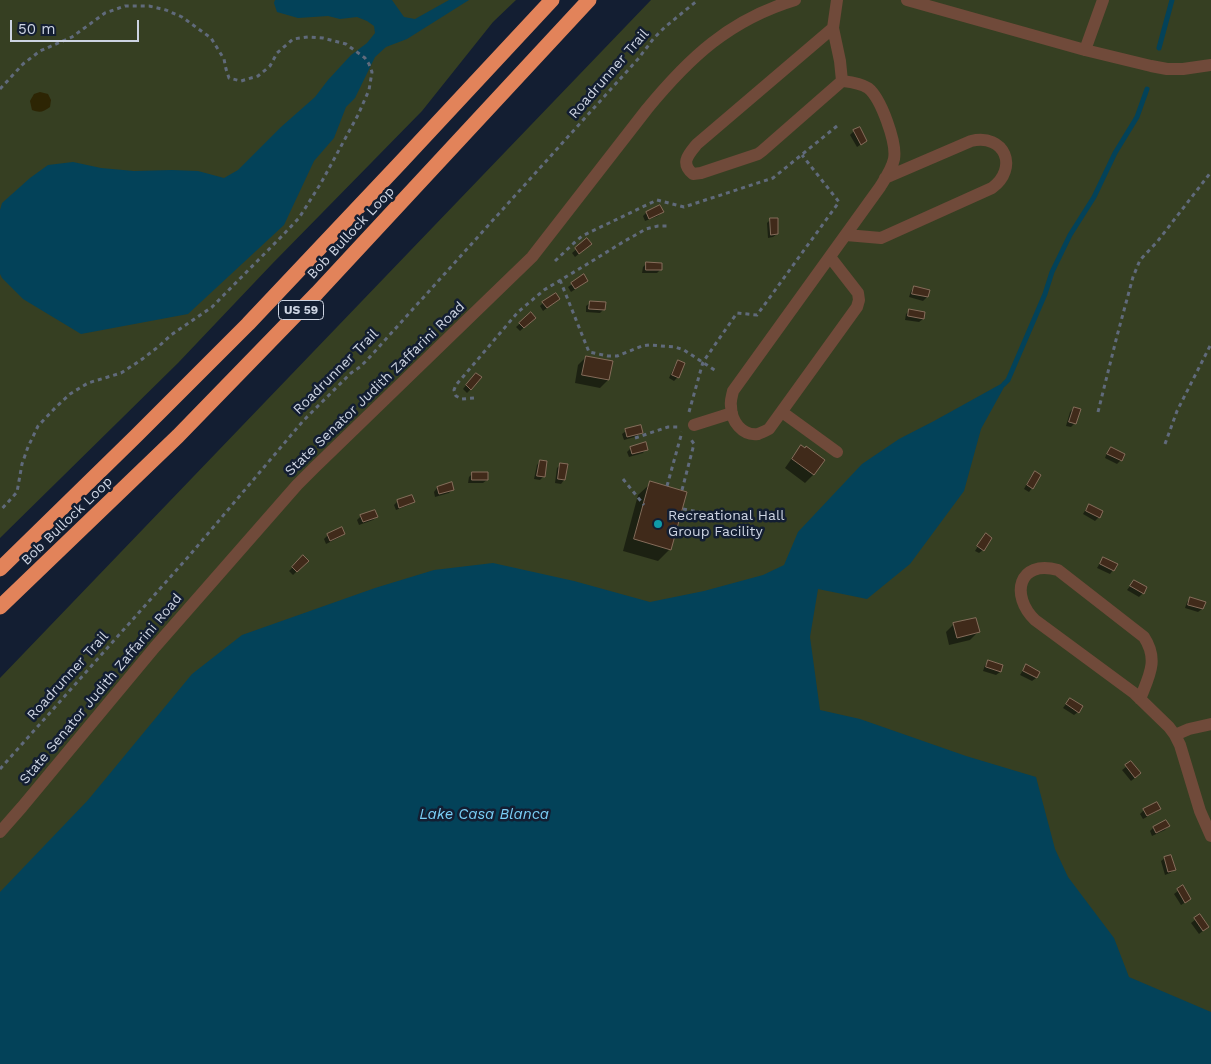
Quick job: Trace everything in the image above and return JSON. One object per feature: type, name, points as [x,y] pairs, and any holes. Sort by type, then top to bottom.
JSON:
[{"type":"highway","name":"Bob Bullock Loop","points":[[0,569],[248,324],[552,0]]},
{"type":"highway","name":"Bob Bullock Loop","points":[[0,607],[178,436],[317,293],[589,0]]},
{"type":"street","name":"State Senator Judith Zaffarini Road","points":[[0,832],[155,647],[297,485],[532,257],[647,109],[676,76],[713,41],[730,30],[764,11],[795,0]]},
{"type":"street","points":[[837,0],[833,28],[842,81]]},
{"type":"street","points":[[907,0],[1085,50],[1151,66],[1183,69],[1211,65]]},
{"type":"street","points":[[1085,50],[1103,0]]},
{"type":"street","points":[[830,257],[858,293],[857,307],[769,429],[758,434],[747,433],[738,427],[733,417],[730,406],[733,391],[880,187],[894,160],[894,151],[885,116],[874,94],[866,87],[842,81],[758,154],[693,174],[687,169],[686,162],[689,153],[697,144],[833,28]]},
{"type":"street","points":[[846,234],[881,238],[890,235],[992,188],[1005,174],[1006,162],[1000,147],[985,139],[971,141],[886,178]]},
{"type":"street","points":[[782,412],[837,452]]},
{"type":"street","points":[[689,422],[732,413]]},
{"type":"street","points":[[1140,699],[1150,674],[1153,658],[1152,650],[1144,637],[1058,570],[1044,567],[1031,570],[1026,574],[1021,587],[1021,594],[1028,613],[1140,699],[1175,735],[1184,757],[1200,812],[1211,836]]},
{"type":"street","points":[[1175,735],[1189,729],[1211,724]]},
{"type":"path","name":"Roadrunner Trail","points":[[0,769],[183,563],[303,421],[351,373],[368,359],[638,59],[654,38],[670,22],[698,0]]},
{"type":"path","points":[[0,89],[23,64],[40,52],[72,37],[105,13],[125,6],[149,6],[166,10],[182,17],[211,38],[224,59],[229,78],[241,81],[258,76],[270,66],[277,53],[293,39],[308,37],[323,38],[346,44],[365,58],[372,72],[369,90],[358,115],[321,183],[299,218],[212,307],[171,335],[141,360],[121,372],[88,383],[70,394],[56,407],[38,426],[22,464],[17,492],[0,511]]},
{"type":"path","points":[[555,261],[582,236],[657,200],[684,207],[773,178],[837,126]]},
{"type":"path","points":[[667,486],[689,422],[703,362],[737,313],[757,315],[839,202],[802,155]]},
{"type":"path","points":[[1098,412],[1116,336],[1133,277],[1140,260],[1157,242],[1211,172]]},
{"type":"path","points":[[474,398],[456,396],[454,390],[456,385],[518,312],[544,290],[623,242],[646,230],[658,226],[670,226]]},
{"type":"path","points":[[560,280],[589,352],[617,356],[642,346],[675,347],[684,350],[716,371]]},
{"type":"path","points":[[1165,444],[1177,411],[1211,344]]},
{"type":"path","points":[[635,438],[689,422]]},
{"type":"path","points":[[682,490],[694,444],[689,422]]},
{"type":"path","points":[[623,479],[644,506]]},
{"type":"path","points":[[683,509],[724,517]]},
{"type":"green space","points":[[0,0],[516,0],[493,22],[422,111],[178,363],[0,538]]},
{"type":"green space","points":[[651,0],[1211,0],[1211,1064],[0,1064],[0,678]]},
{"type":"sand","points":[[40,92],[48,94],[51,100],[50,107],[37,112],[32,110],[30,101],[34,94]]},
{"type":"water","points":[[275,0],[392,0],[404,17],[415,19],[449,0],[469,0],[407,39],[386,47],[375,57],[355,98],[346,107],[334,138],[314,161],[284,225],[188,314],[81,334],[23,299],[0,274],[0,210],[2,203],[30,178],[48,165],[73,162],[101,168],[134,171],[198,171],[224,178],[238,170],[281,127],[315,97],[351,55],[367,43],[375,33],[374,26],[357,17],[340,19],[328,16],[298,18],[277,12]]},
{"type":"water","name":"Lake Casa Blanca","points":[[1008,380],[981,429],[964,491],[910,564],[867,599],[818,589],[810,637],[820,710],[860,719],[966,756],[1036,777],[1055,849],[1068,877],[1114,938],[1129,977],[1211,1012],[1211,1064],[0,1064],[0,892],[88,800],[192,674],[242,635],[375,588],[434,570],[493,563],[574,581],[650,602],[704,591],[763,575],[784,565],[798,532],[862,464],[899,439]]},
{"type":"building","points":[[860,127],[867,141],[861,145],[853,130]]},
{"type":"building","points":[[660,205],[664,212],[649,219],[646,212]]},
{"type":"building","points":[[770,218],[778,218],[778,234],[771,235]]},
{"type":"building","points":[[587,238],[592,244],[579,254],[575,248]]},
{"type":"building","points":[[646,262],[662,263],[662,270],[646,270]]},
{"type":"building","points":[[584,274],[588,281],[575,289],[571,283]]},
{"type":"building","points":[[914,286],[930,290],[928,297],[912,294]]},
{"type":"building","points":[[556,293],[560,299],[547,308],[542,302]]},
{"type":"building","points":[[590,301],[606,302],[605,310],[589,309]]},
{"type":"building","points":[[909,309],[925,312],[924,319],[908,316]]},
{"type":"building","points":[[531,312],[536,318],[524,328],[519,323]]},
{"type":"building","points":[[586,356],[613,361],[609,380],[582,375]]},
{"type":"building","points":[[678,360],[685,363],[679,378],[672,375]]},
{"type":"building","points":[[476,373],[482,377],[471,390],[466,385]]},
{"type":"building","points":[[1074,407],[1081,409],[1076,424],[1069,422]]},
{"type":"building","points":[[641,425],[643,433],[627,437],[625,429]]},
{"type":"building","points":[[646,442],[648,450],[632,454],[630,447]]},
{"type":"building","points":[[801,445],[805,448],[806,446],[825,460],[814,475],[792,459]]},
{"type":"building","points":[[1111,447],[1125,454],[1122,461],[1107,454]]},
{"type":"building","points":[[540,460],[547,461],[545,477],[537,476]]},
{"type":"building","points":[[560,463],[568,464],[565,480],[558,479]]},
{"type":"building","points":[[1035,471],[1041,475],[1033,489],[1027,485]]},
{"type":"building","points":[[472,472],[488,472],[488,480],[472,480]]},
{"type":"building","name":"Recreational Hall Group Facility","points":[[650,481],[687,492],[671,550],[634,539]]},
{"type":"building","points":[[452,482],[454,490],[439,494],[437,487]]},
{"type":"building","points":[[412,495],[415,502],[399,508],[397,500]]},
{"type":"building","points":[[1089,504],[1103,511],[1100,518],[1086,511]]},
{"type":"building","points":[[375,510],[378,517],[363,522],[360,515]]},
{"type":"building","points":[[342,527],[345,534],[330,541],[327,534]]},
{"type":"building","points":[[986,533],[992,538],[984,551],[977,546]]},
{"type":"building","points":[[303,555],[309,561],[297,572],[292,567]]},
{"type":"building","points":[[1103,557],[1118,564],[1114,571],[1100,564]]},
{"type":"building","points":[[1134,580],[1147,587],[1144,594],[1130,586]]},
{"type":"building","points":[[1190,597],[1206,602],[1203,609],[1188,605]]},
{"type":"building","points":[[976,618],[980,632],[957,638],[953,623]]},
{"type":"building","points":[[988,660],[1003,665],[1001,672],[986,667]]},
{"type":"building","points":[[1026,664],[1040,672],[1037,678],[1023,671]]},
{"type":"building","points":[[1070,698],[1083,706],[1079,713],[1066,704]]},
{"type":"building","points":[[1131,761],[1141,773],[1135,778],[1125,765]]},
{"type":"building","points":[[1157,802],[1161,809],[1147,816],[1143,809]]},
{"type":"building","points":[[1166,820],[1170,826],[1156,833],[1153,827]]},
{"type":"building","points":[[1171,855],[1176,870],[1168,872],[1164,857]]},
{"type":"building","points":[[1183,885],[1191,899],[1185,903],[1177,889]]},
{"type":"building","points":[[1200,914],[1209,927],[1203,931],[1194,918]]},
{"type":"waterway","points":[[1159,48],[1172,0]]},
{"type":"waterway","points":[[1004,384],[1008,380],[1045,294],[1052,272],[1070,235],[1094,197],[1115,153],[1137,117],[1147,89]]},
{"type":"place","name":"Recreational Hall Group Facility","points":[[658,524]]}]
